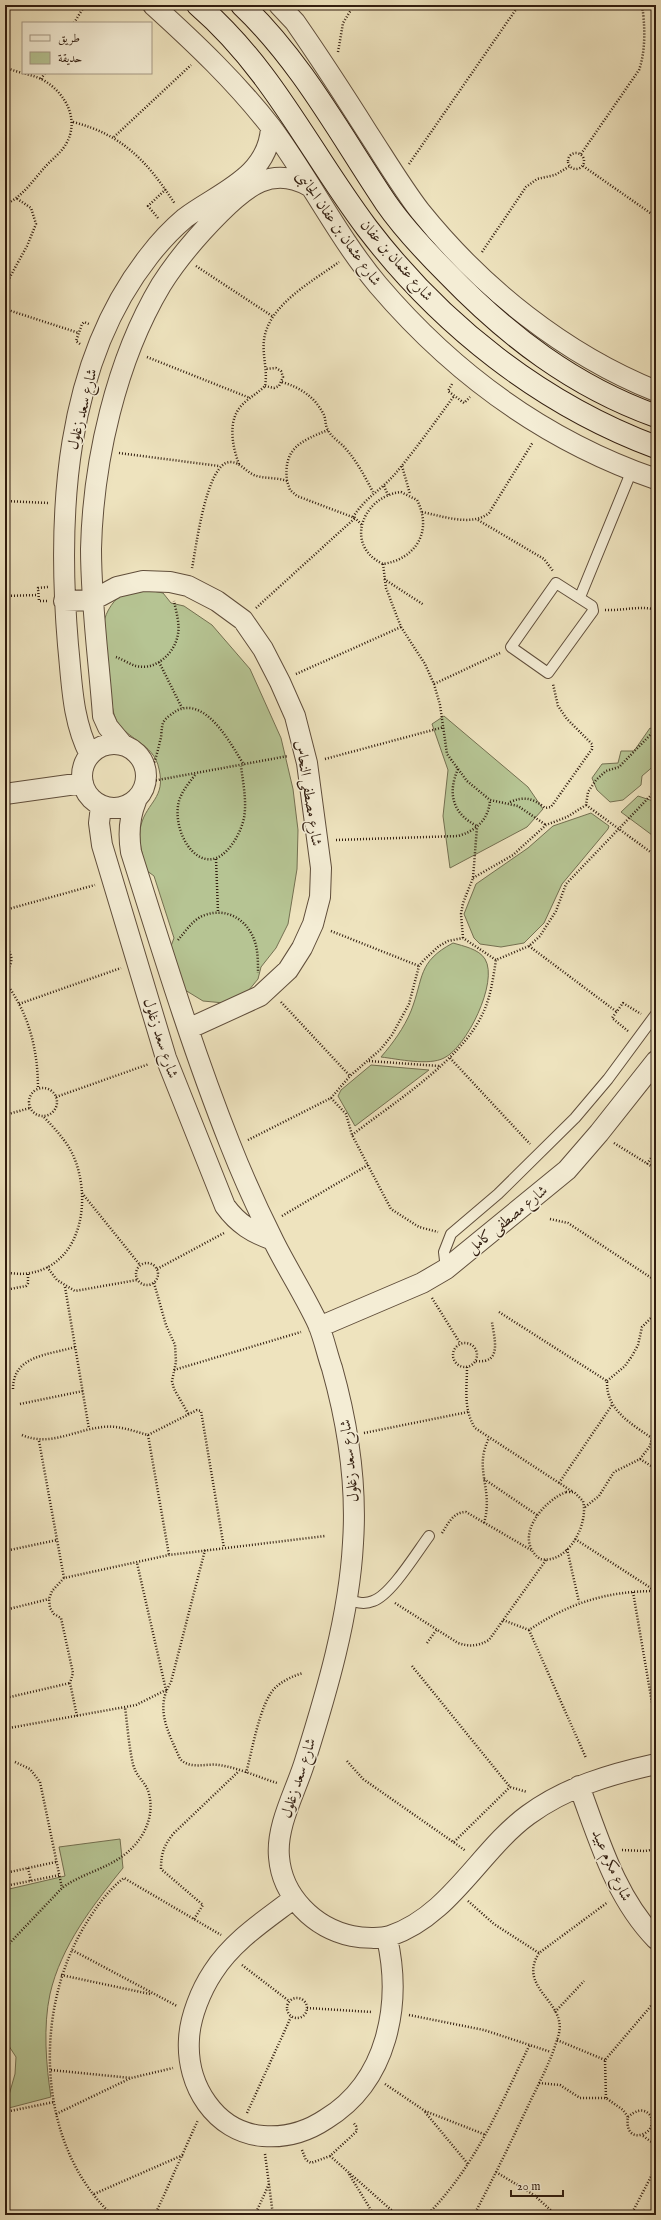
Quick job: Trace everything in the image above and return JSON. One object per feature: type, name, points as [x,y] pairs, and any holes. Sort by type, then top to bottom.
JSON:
[{"type":"street","name":"شارع عثمان بن عفان الجانبى","points":[[153,5],[205,52],[271,128],[352,252],[404,314],[433,342],[500,399],[543,427],[632,470],[656,479]]},
{"type":"street","name":"شارع عثمان بن عفان","points":[[198,5],[243,50],[276,91],[367,228],[408,276],[454,323],[505,366],[553,398],[603,424],[656,448]]},
{"type":"street","name":"شارع عثمان بن عفان","points":[[242,5],[290,58],[320,100],[387,205],[420,246],[472,300],[528,348],[567,374],[609,397],[656,416]]},
{"type":"street","points":[[279,5],[295,22],[335,80],[420,211],[472,268],[537,324],[585,356],[635,383],[656,391]]},
{"type":"street","name":"شارع سعد زغلول","points":[[90,754],[76,717],[64,601],[65,504],[75,426],[85,388],[106,330],[131,282],[149,256],[185,219],[255,169],[267,149],[271,128]]},
{"type":"street","name":"شارع سعد زغلول","points":[[123,744],[108,727],[103,716],[91,550],[93,507],[101,450],[119,383],[144,317],[181,256],[202,231],[248,188],[263,180],[275,177],[299,180],[309,186]]},
{"type":"street","name":"شارع مصطفى النحاس","points":[[94,600],[117,587],[143,581],[179,584],[217,601],[243,620],[263,649],[280,682],[295,716],[306,758],[318,841],[321,876],[320,897],[313,924],[302,948],[288,970],[265,993],[188,1029]]},
{"type":"street","points":[[64,601],[94,600]]},
{"type":"street","points":[[111,744],[123,744],[132,748],[144,763],[146,782],[143,792],[136,801],[125,807],[113,809],[101,806],[89,797],[82,783],[83,768],[90,754],[100,747],[111,744]]},
{"type":"street","points":[[5,794],[82,783]]},
{"type":"street","name":"شارع سعد زغلول","points":[[136,801],[130,815],[129,827],[131,852],[188,1029],[231,1148],[270,1233],[319,1327],[343,1408],[354,1490],[353,1545],[346,1599],[336,1653],[304,1764],[282,1828],[278,1853],[282,1877],[293,1899],[319,1922],[352,1936],[387,1938],[413,1925],[436,1908],[456,1888],[480,1860],[529,1814],[579,1786],[614,1773],[656,1764]]},
{"type":"street","name":"شارع سعد زغلول","points":[[101,806],[99,823],[102,845],[166,1058],[225,1206],[240,1224],[256,1234],[270,1233]]},
{"type":"street","name":"شارع مصطفى كامل","points":[[319,1327],[422,1282],[446,1269],[567,1170],[599,1134],[656,1061]]},
{"type":"street","name":"شارع مكرم عبيد","points":[[579,1786],[621,1893],[642,1924],[656,1939]]},
{"type":"street","points":[[293,1899],[231,1948],[213,1972],[202,1993],[194,2016],[189,2039],[195,2084],[206,2103],[220,2119],[239,2130],[262,2136],[280,2136],[296,2133],[317,2125],[336,2113],[356,2096],[371,2075],[381,2055],[392,2013],[394,1976],[387,1938]]},
{"type":"lane","points":[[580,598],[632,470]]},
{"type":"lane","points":[[556,583],[580,598],[593,609],[548,674],[511,647],[556,583]]},
{"type":"lane","points":[[446,1269],[444,1252],[451,1234],[498,1194],[584,1107],[653,1018]]},
{"type":"lane","points":[[346,1599],[359,1603],[372,1602],[384,1596],[428,1536]]},
{"type":"path","points":[[75,22],[85,5]]},
{"type":"path","points":[[335,80],[340,33],[343,22],[354,5]]},
{"type":"path","points":[[398,179],[519,5]]},
{"type":"path","points":[[581,154],[639,70],[645,24],[642,5]]},
{"type":"path","points":[[114,137],[205,52]]},
{"type":"path","points":[[5,67],[22,73]]},
{"type":"path","points":[[5,204],[16,198],[65,145],[70,138],[73,122],[65,101],[58,92],[41,79],[26,74]]},
{"type":"path","points":[[41,79],[44,74]]},
{"type":"path","points":[[73,122],[114,137],[142,160],[166,189],[185,219]]},
{"type":"path","points":[[577,153],[581,154],[585,159],[583,166],[576,169],[570,166],[568,163],[570,155],[577,153]]},
{"type":"path","points":[[472,268],[526,187],[537,179],[555,175],[570,166]]},
{"type":"path","points":[[583,166],[656,218]]},
{"type":"path","points":[[148,206],[166,189]]},
{"type":"path","points":[[5,286],[27,246],[36,224],[31,208],[16,198]]},
{"type":"path","points":[[239,464],[233,443],[235,420],[243,404],[265,386],[264,339],[272,316],[282,305],[352,252]]},
{"type":"path","points":[[181,256],[272,316]]},
{"type":"path","points":[[5,309],[79,333]]},
{"type":"path","points":[[131,350],[251,399]]},
{"type":"path","points":[[265,369],[271,367],[281,371],[282,382]]},
{"type":"path","points":[[265,386],[274,388],[282,382]]},
{"type":"path","points":[[282,382],[296,386],[313,399],[324,416],[328,430],[350,454],[361,469],[373,492]]},
{"type":"path","points":[[243,620],[354,518],[362,503],[373,492],[384,486],[402,466],[454,396]]},
{"type":"path","points":[[478,520],[489,513],[543,427]]},
{"type":"path","points":[[328,430],[299,443],[292,451],[287,460],[287,481],[290,490],[297,496],[354,518],[362,525]]},
{"type":"path","points":[[101,450],[220,466],[229,462],[239,464],[253,474],[279,478],[287,481]]},
{"type":"path","points":[[98,648],[136,666],[148,666],[159,662],[172,650],[178,633],[179,584],[206,499],[214,476],[220,466]]},
{"type":"path","points":[[402,466],[410,495]]},
{"type":"path","points":[[384,486],[388,495]]},
{"type":"path","points":[[401,492],[410,495],[417,500],[422,512],[422,532],[412,551],[404,558],[383,564],[376,560],[365,549],[361,534],[365,514],[373,505],[388,495],[401,492]]},
{"type":"path","points":[[5,501],[65,504]]},
{"type":"path","points":[[422,512],[478,520],[544,559],[550,565],[556,583]]},
{"type":"path","points":[[383,564],[384,579],[401,627],[418,651],[434,684],[444,727],[447,754],[458,770],[473,786],[490,800],[509,802],[518,806],[546,825]]},
{"type":"path","points":[[384,579],[424,605]]},
{"type":"path","points":[[5,596],[38,596]]},
{"type":"path","points":[[593,609],[620,610],[646,607],[656,610]]},
{"type":"path","points":[[280,682],[401,627]]},
{"type":"path","points":[[434,684],[511,647]]},
{"type":"path","points":[[159,662],[182,708]]},
{"type":"path","points":[[509,802],[526,798],[535,800],[545,808],[551,807],[592,749],[590,742],[574,727],[558,706],[553,683],[548,674]]},
{"type":"path","points":[[146,782],[158,753],[164,722],[170,714],[182,708],[200,711],[212,720],[242,766],[244,795],[244,818],[233,844],[224,855],[216,859],[207,860],[198,856],[184,839],[179,828],[179,801],[184,789],[195,775]]},
{"type":"path","points":[[146,782],[242,766],[306,758],[444,727]]},
{"type":"path","points":[[474,878],[513,855],[546,825],[567,817],[586,805],[588,792],[596,780],[606,771],[619,767],[652,735],[656,729]]},
{"type":"path","points":[[652,735],[656,739]]},
{"type":"path","points":[[458,770],[452,784],[453,801],[462,816],[477,826]]},
{"type":"path","points":[[496,960],[529,946],[540,936],[549,924],[566,884],[656,790]]},
{"type":"path","points":[[318,841],[458,836],[477,826],[488,815],[490,800]]},
{"type":"path","points":[[586,805],[656,856]]},
{"type":"path","points":[[462,938],[461,926],[463,903],[474,878],[477,826]]},
{"type":"path","points":[[216,859],[218,912]]},
{"type":"path","points":[[5,910],[113,880]]},
{"type":"path","points":[[164,958],[192,924],[204,915],[218,912],[232,914],[243,921],[252,932],[256,944],[265,993],[350,1076]]},
{"type":"path","points":[[313,924],[419,966]]},
{"type":"path","points":[[231,1148],[331,1098],[350,1076],[369,1061],[392,1035],[402,1020],[409,1004],[419,966],[439,946],[448,941],[462,938],[496,960]]},
{"type":"path","points":[[529,946],[617,1012]]},
{"type":"path","points":[[5,947],[10,951],[12,959],[11,964],[5,971]]},
{"type":"path","points":[[352,1135],[450,1058],[469,1037],[483,1013],[492,986],[496,960]]},
{"type":"path","points":[[19,1004],[138,962]]},
{"type":"path","points":[[5,982],[19,1004],[34,1045],[38,1067],[38,1089]]},
{"type":"path","points":[[638,1038],[612,1019],[624,1002],[653,1018]]},
{"type":"path","points":[[56,1097],[166,1058]]},
{"type":"path","points":[[450,1058],[539,1154]]},
{"type":"path","points":[[369,1061],[440,1066]]},
{"type":"path","points":[[45,1088],[51,1091],[56,1097],[57,1104],[49,1115],[43,1116],[35,1114],[30,1108],[29,1101],[32,1094],[38,1089],[45,1088]]},
{"type":"path","points":[[331,1098],[346,1114],[352,1135],[391,1209],[419,1227],[451,1234]]},
{"type":"path","points":[[5,1115],[30,1108]]},
{"type":"path","points":[[5,1273],[28,1274],[47,1267],[66,1252],[73,1242],[81,1219],[82,1192],[73,1154],[65,1141],[43,1116]]},
{"type":"path","points":[[599,1134],[656,1169]]},
{"type":"path","points":[[647,1164],[656,1151]]},
{"type":"path","points":[[270,1233],[368,1165]]},
{"type":"path","points":[[82,1192],[140,1265]]},
{"type":"path","points":[[550,1219],[568,1223],[656,1281]]},
{"type":"path","points":[[157,1269],[240,1224]]},
{"type":"path","points":[[137,1280],[136,1269],[140,1265],[146,1262],[153,1264],[157,1269],[157,1279],[154,1283],[166,1325],[175,1345],[176,1353],[172,1381],[174,1389],[189,1414]]},
{"type":"path","points":[[47,1267],[50,1273],[65,1287],[81,1292],[137,1280],[144,1285],[154,1283]]},
{"type":"path","points":[[5,1290],[26,1286],[28,1283],[28,1274]]},
{"type":"path","points":[[422,1282],[460,1343]]},
{"type":"path","points":[[65,1287],[89,1429]]},
{"type":"path","points":[[499,1312],[607,1381]]},
{"type":"path","points":[[607,1381],[625,1366],[638,1346],[642,1327],[656,1314]]},
{"type":"path","points":[[476,1360],[484,1362],[495,1354],[496,1347],[492,1322]]},
{"type":"path","points":[[174,1370],[319,1327]]},
{"type":"path","points":[[440,1536],[454,1515],[459,1512],[466,1512],[531,1550],[540,1559],[553,1559],[567,1549],[575,1539],[581,1529],[585,1507],[583,1501],[574,1492],[475,1428],[468,1412],[468,1367],[476,1360],[478,1356],[474,1346],[465,1342],[460,1343],[454,1350],[454,1358],[459,1365],[468,1367]]},
{"type":"path","points":[[13,1389],[13,1378],[18,1368],[27,1361],[75,1347]]},
{"type":"path","points":[[607,1381],[607,1390],[612,1405],[616,1411],[656,1441]]},
{"type":"path","points":[[20,1404],[83,1391]]},
{"type":"path","points":[[558,1483],[612,1405]]},
{"type":"path","points":[[22,1435],[39,1441],[47,1441],[89,1429],[119,1427],[148,1435],[197,1410],[202,1412],[224,1548]]},
{"type":"path","points":[[347,1436],[468,1412]]},
{"type":"path","points":[[148,1435],[169,1555]]},
{"type":"path","points":[[484,1523],[488,1501],[482,1467],[482,1454],[489,1438]]},
{"type":"path","points":[[585,1507],[599,1496],[614,1472],[640,1459],[650,1446],[652,1438]]},
{"type":"path","points":[[39,1441],[64,1578]]},
{"type":"path","points":[[640,1459],[656,1469]]},
{"type":"path","points":[[484,1479],[537,1515]]},
{"type":"path","points":[[531,1550],[529,1536],[537,1515],[550,1500],[566,1492],[574,1492]]},
{"type":"path","points":[[77,1716],[70,1683],[73,1673],[62,1618],[54,1614],[50,1608],[49,1599],[52,1591],[64,1578],[169,1555],[325,1536]]},
{"type":"path","points":[[575,1539],[655,1591]]},
{"type":"path","points":[[5,1551],[57,1540]]},
{"type":"path","points":[[567,1549],[579,1602]]},
{"type":"path","points":[[9,1728],[125,1707],[146,1701],[166,1690],[171,1682],[205,1550]]},
{"type":"path","points":[[384,1596],[458,1643],[468,1646],[477,1646],[489,1640],[546,1560]]},
{"type":"path","points":[[137,1563],[166,1690],[163,1716],[180,1759],[191,1765],[219,1765],[295,1788]]},
{"type":"path","points":[[529,1630],[561,1610],[579,1602],[633,1592],[655,1591]]},
{"type":"path","points":[[633,1592],[656,1726]]},
{"type":"path","points":[[395,1602],[399,1596]]},
{"type":"path","points":[[5,1610],[49,1599]]},
{"type":"path","points":[[503,1620],[529,1630],[586,1758]]},
{"type":"path","points":[[428,1644],[437,1629]]},
{"type":"path","points":[[412,1666],[510,1787],[520,1792],[530,1793]]},
{"type":"path","points":[[246,1773],[266,1701],[275,1688],[288,1678],[303,1673]]},
{"type":"path","points":[[5,1701],[10,1697],[70,1683]]},
{"type":"path","points":[[5,1948],[62,1888],[73,1880],[124,1856],[143,1834],[149,1822],[151,1808],[149,1794],[144,1781],[135,1770],[125,1707]]},
{"type":"path","points":[[347,1761],[363,1779],[480,1860]]},
{"type":"path","points":[[15,1762],[30,1768],[40,1782],[62,1888]]},
{"type":"path","points":[[194,1919],[203,1905],[162,1869],[161,1856],[165,1843],[174,1833],[239,1771]]},
{"type":"path","points":[[454,1842],[510,1787]]},
{"type":"path","points":[[603,1849],[645,1851],[656,1849]]},
{"type":"path","points":[[5,1873],[56,1862]]},
{"type":"path","points":[[28,1868],[31,1881]]},
{"type":"path","points":[[5,1886],[60,1875]]},
{"type":"path","points":[[112,2215],[94,2194],[71,2156],[56,2114],[51,2070],[50,2034],[53,2008],[61,1975],[72,1950],[92,1914],[118,1882],[124,1878],[194,1919],[231,1948],[289,2002]]},
{"type":"path","points":[[456,1888],[494,1924],[538,1953]]},
{"type":"path","points":[[474,2215],[539,2083],[560,2031],[559,2021],[555,2012],[532,1974],[532,1963],[538,1953],[621,1893]]},
{"type":"path","points":[[72,1950],[194,2016]]},
{"type":"path","points":[[61,1975],[155,1994]]},
{"type":"path","points":[[555,2012],[584,1981]]},
{"type":"path","points":[[289,2002],[298,1998],[302,2000],[307,2008]]},
{"type":"path","points":[[606,2098],[605,2060],[656,2000]]},
{"type":"path","points":[[289,2002],[287,2010],[291,2017]]},
{"type":"path","points":[[307,2008],[392,2013],[484,2030],[551,2052]]},
{"type":"path","points":[[291,2017],[300,2018],[304,2016],[307,2008]]},
{"type":"path","points":[[239,2130],[291,2017]]},
{"type":"path","points":[[556,2040],[605,2060]]},
{"type":"path","points":[[427,2215],[447,2193],[468,2164],[486,2135],[530,2044]]},
{"type":"path","points":[[5,2048],[9,2064],[5,2087]]},
{"type":"path","points":[[56,2114],[131,2078],[191,2063]]},
{"type":"path","points":[[51,2070],[131,2078]]},
{"type":"path","points":[[371,2075],[424,2111],[486,2135]]},
{"type":"path","points":[[539,2083],[560,2085],[580,2098],[606,2098],[622,2110],[628,2117]]},
{"type":"path","points":[[5,2112],[54,2102]]},
{"type":"path","points":[[155,2215],[184,2155],[206,2103]]},
{"type":"path","points":[[656,2120],[646,2112],[640,2110],[633,2112],[628,2117],[627,2124],[630,2131],[636,2135],[643,2136],[656,2145]]},
{"type":"path","points":[[424,2111],[468,2164]]},
{"type":"path","points":[[296,2133],[306,2160],[311,2164],[330,2156],[356,2131],[356,2126],[353,2122],[336,2113]]},
{"type":"path","points":[[643,2136],[649,2132],[652,2125],[651,2117]]},
{"type":"path","points":[[262,2136],[273,2215]]},
{"type":"path","points":[[94,2194],[184,2155]]},
{"type":"path","points":[[330,2156],[397,2215]]},
{"type":"path","points":[[632,2215],[656,2167]]},
{"type":"path","points":[[347,2172],[374,2215]]},
{"type":"path","points":[[496,2172],[534,2195],[556,2215]]},
{"type":"path","points":[[255,2215],[269,2184]]},
{"type":"green space","points":[[148,590],[163,593],[171,603],[184,606],[212,625],[250,669],[281,738],[293,789],[298,830],[297,869],[288,924],[276,948],[261,967],[258,979],[244,996],[224,1003],[203,1001],[185,990],[171,946],[174,938],[154,876],[146,870],[140,842],[141,825],[160,787],[159,769],[156,760],[145,746],[125,731],[119,724],[113,710],[104,641],[104,623],[106,614],[117,598],[124,593]]},
{"type":"green space","points":[[444,716],[528,787],[543,809],[527,827],[450,868],[443,816],[448,770],[432,724]]},
{"type":"green space","points":[[650,728],[656,731],[656,764],[642,776],[641,785],[623,800],[610,802],[597,790],[592,778],[602,764],[618,763],[621,751],[634,751]]},
{"type":"green space","points":[[638,796],[656,802],[656,838],[621,812]]},
{"type":"green space","points":[[591,813],[609,826],[608,829],[562,884],[544,923],[524,943],[501,947],[480,944],[474,938],[464,914],[476,884],[528,848],[553,826]]},
{"type":"green space","points":[[453,943],[470,948],[479,953],[485,959],[488,969],[488,983],[484,998],[478,1013],[462,1042],[453,1052],[444,1058],[430,1062],[381,1057],[398,1035],[411,1011],[423,972],[427,964],[441,950]]},
{"type":"green space","points":[[371,1065],[429,1070],[355,1126],[338,1096],[341,1090]]},
{"type":"green space","points":[[120,1839],[123,1868],[79,1927],[62,1959],[50,1994],[46,2019],[46,2046],[51,2097],[5,2109],[15,2074],[16,2057],[5,2040],[5,1890],[65,1876],[59,1847]]}]
